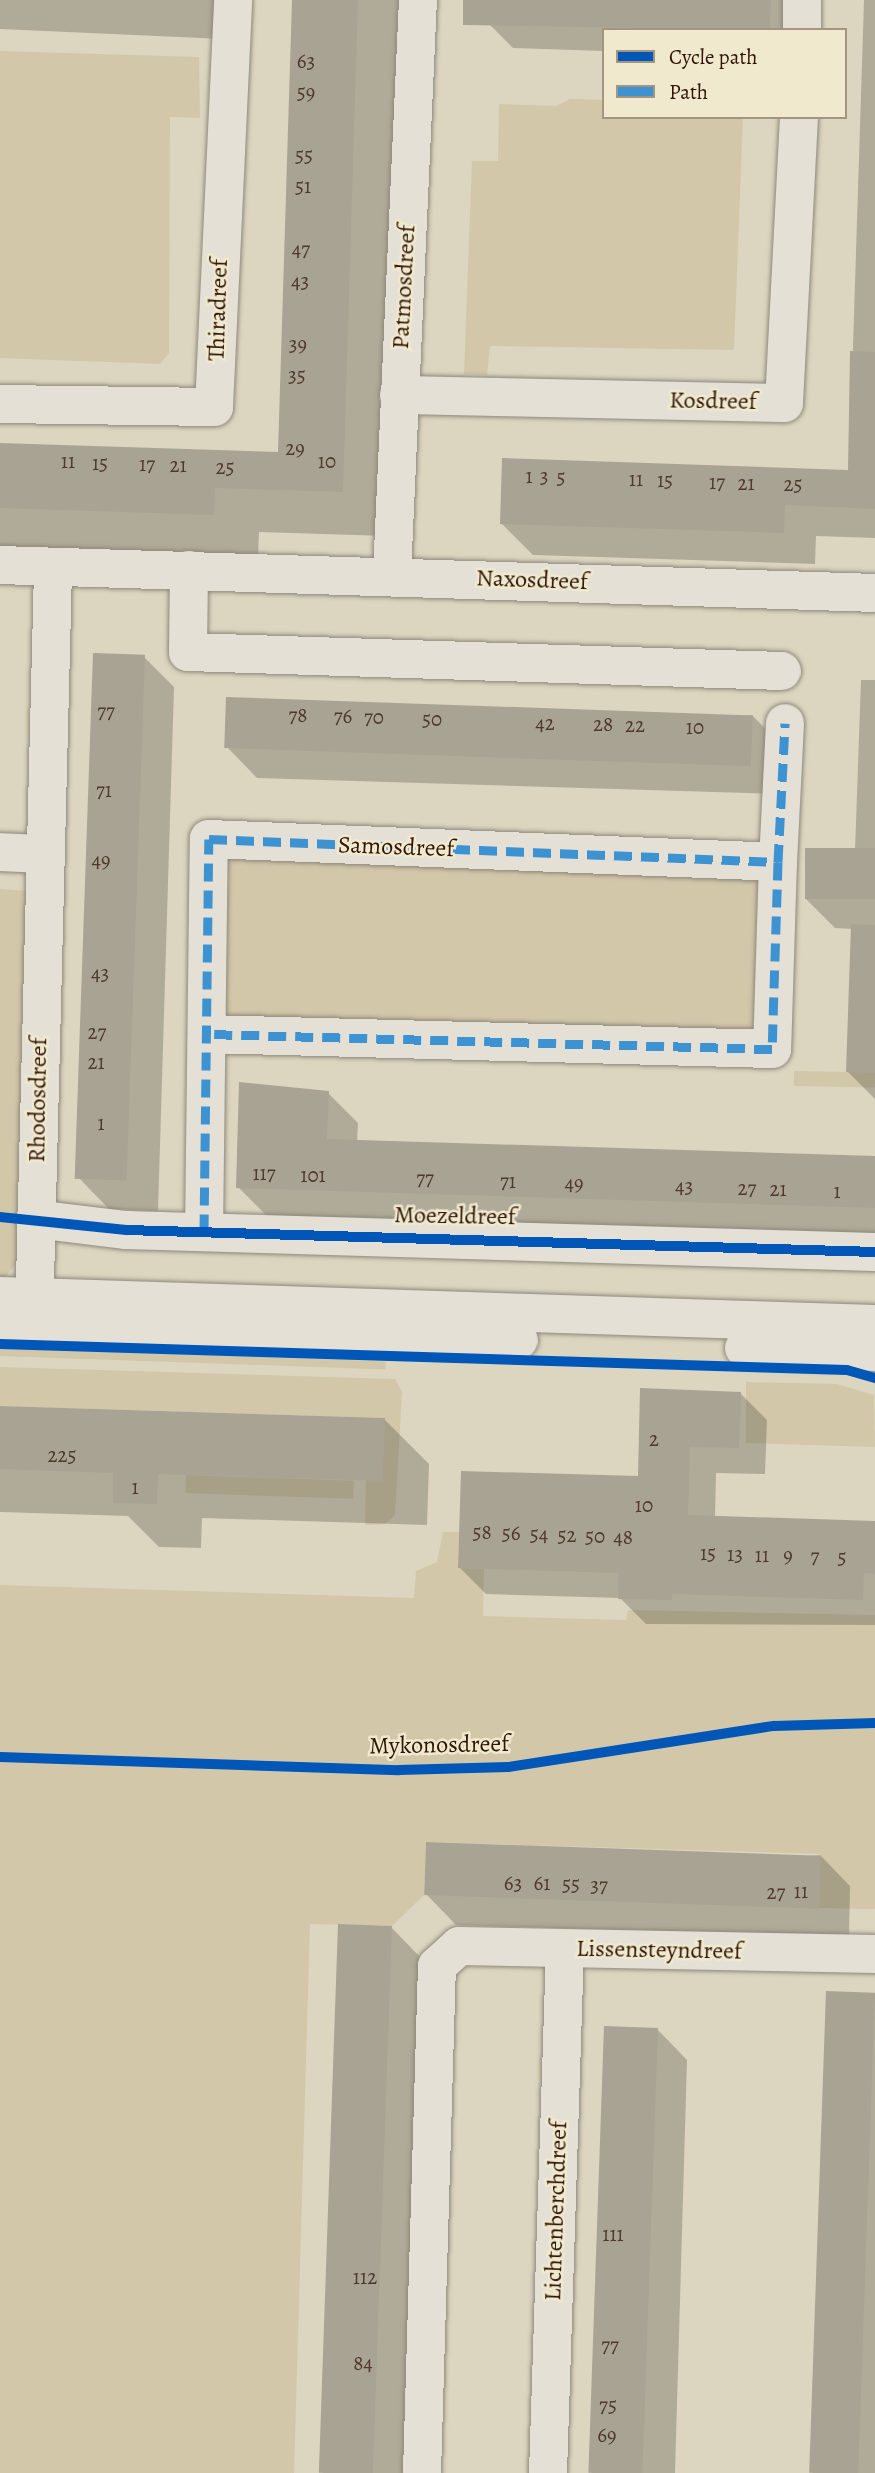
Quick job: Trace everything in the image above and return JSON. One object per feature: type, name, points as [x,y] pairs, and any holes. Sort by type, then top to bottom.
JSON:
[{"type":"street","name":"Thiradreef","points":[[0,404],[214,407],[233,0]]},
{"type":"street","name":"Patmosdreef","points":[[391,574],[418,0]]},
{"type":"street","points":[[802,0],[802,28]]},
{"type":"street","name":"Kosdreef","points":[[398,395],[784,403],[799,119]]},
{"type":"street","name":"Naxosdreef","points":[[0,565],[391,574],[875,593]]},
{"type":"street","name":"Rhodosdreef","points":[[17,1311],[36,1219],[42,854],[53,568]]},
{"type":"street","points":[[189,570],[188,652],[782,671]]},
{"type":"street","points":[[207,1034],[772,1049],[785,723]]},
{"type":"street","name":"Samosdreef","points":[[204,1232],[209,839],[778,862]]},
{"type":"street","points":[[0,852],[42,854]]},
{"type":"street","name":"Moezeldreef","points":[[36,1219],[204,1232],[875,1252]]},
{"type":"street","points":[[17,1311],[433,1335],[875,1352]]},
{"type":"street","points":[[433,1335],[875,1324]]},
{"type":"street","name":"Lissensteyndreef","points":[[422,2473],[432,1987],[447,1955],[459,1946],[875,1954]]},
{"type":"street","name":"Lichtenberchdreef","points":[[548,2473],[565,1949]]},
{"type":"shaded area","points":[[0,51],[199,57],[200,118],[170,117],[169,353],[160,364],[0,358]]},
{"type":"shaded area","points":[[570,99],[602,100],[602,119],[743,119],[734,350],[490,346],[487,375],[464,374],[472,161],[498,161],[499,104],[556,106]]},
{"type":"shaded area","points":[[221,852],[760,871],[754,1034],[215,1015]]},
{"type":"shaded area","points":[[0,889],[28,891],[17,1262],[0,1284]]},
{"type":"shaded area","points":[[794,1071],[875,1072],[875,1087],[794,1086]]},
{"type":"shaded area","points":[[0,1348],[386,1361],[385,1369],[0,1356]]},
{"type":"shaded area","points":[[0,1367],[395,1379],[402,1392],[395,1515],[385,1524],[365,1525],[366,1480],[384,1418],[0,1406]]},
{"type":"shaded area","points":[[746,1382],[837,1384],[874,1395],[875,1447],[746,1443]]},
{"type":"shaded area","points":[[186,1475],[354,1481],[353,1499],[185,1493]]},
{"type":"shaded area","points":[[443,1532],[459,1532],[458,1568],[484,1569],[483,1616],[626,1620],[628,1610],[875,1615],[875,1909],[819,1908],[820,1854],[426,1842],[424,1895],[392,1926],[310,1924],[294,2473],[0,2473],[0,1585],[414,1598],[416,1571],[437,1562]]},
{"type":"building","points":[[292,0],[358,0],[343,492],[215,488],[214,515],[0,508],[0,443],[278,452]]},
{"type":"building","points":[[463,0],[771,0],[770,28],[463,25]]},
{"type":"building","points":[[850,351],[875,352],[875,509],[785,505],[784,533],[500,524],[502,458],[848,470]]},
{"type":"building","points":[[93,653],[145,655],[127,1180],[75,1179]]},
{"type":"building","points":[[226,697],[753,715],[751,766],[224,748]]},
{"type":"building","points":[[805,848],[875,848],[875,899],[805,899]]},
{"type":"building","points":[[851,924],[875,925],[875,1073],[846,1072]]},
{"type":"building","points":[[239,1082],[329,1091],[327,1139],[875,1156],[875,1208],[236,1188]]},
{"type":"building","points":[[640,1388],[741,1392],[739,1448],[690,1447],[688,1515],[875,1521],[875,1574],[864,1573],[863,1600],[672,1594],[672,1600],[618,1599],[618,1573],[458,1568],[461,1471],[638,1476]]},
{"type":"building","points":[[0,1406],[385,1418],[383,1481],[158,1474],[157,1504],[113,1503],[113,1473],[0,1469]]},
{"type":"building","points":[[426,1842],[821,1856],[819,1909],[424,1895]]},
{"type":"building","points":[[338,1924],[392,1926],[373,2473],[319,2473]]},
{"type":"building","points":[[826,1991],[875,1993],[858,2473],[809,2473]]},
{"type":"building","points":[[604,2026],[658,2028],[642,2473],[588,2473]]},
{"type":"marked path","points":[[778,862],[785,723]]},
{"type":"marked path","points":[[204,1232],[209,839],[778,862],[772,1049],[207,1034]]},
{"type":"cycle path","points":[[0,1217],[126,1230],[875,1252]]},
{"type":"cycle path","points":[[0,1344],[847,1370],[875,1378]]},
{"type":"cycle path","name":"Mykonosdreef","points":[[0,1757],[399,1770],[508,1767],[774,1726],[875,1723]]}]
